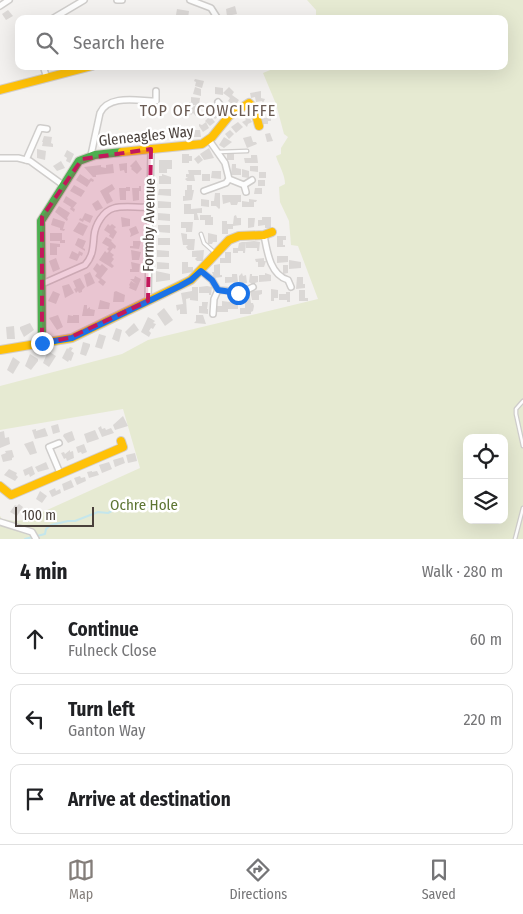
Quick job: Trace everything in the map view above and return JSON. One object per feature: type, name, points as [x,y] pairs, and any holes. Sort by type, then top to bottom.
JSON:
[{"type":"street","points":[[0,6],[9,0]]},
{"type":"street","points":[[59,15],[84,0]]},
{"type":"street","points":[[117,0],[122,0]]},
{"type":"street","points":[[190,0],[211,8],[215,15]]},
{"type":"street","points":[[44,70],[46,78]]},
{"type":"street","points":[[0,90],[77,70]]},
{"type":"street","points":[[91,155],[100,113],[108,103],[117,100],[156,101],[156,91]]},
{"type":"street","points":[[218,102],[229,116]]},
{"type":"street","name":"Gleneagles Way","points":[[42,343],[41,221],[79,161],[91,155],[195,145],[209,140],[229,116],[249,103],[254,108],[259,126]]},
{"type":"street","points":[[26,160],[40,128],[47,129]]},
{"type":"street","points":[[209,140],[224,163],[230,179],[244,185]]},
{"type":"street","name":"Formby Avenue","points":[[148,302],[151,150]]},
{"type":"street","points":[[0,158],[30,161],[63,185]]},
{"type":"street","points":[[204,191],[212,186],[226,183],[230,179]]},
{"type":"street","points":[[244,185],[252,180]]},
{"type":"street","points":[[244,185],[246,192]]},
{"type":"street","points":[[42,284],[85,265],[90,260],[94,230],[102,217],[108,212],[114,208],[150,207]]},
{"type":"street","points":[[0,350],[72,338],[191,280],[225,243],[234,237],[264,235],[272,232]]},
{"type":"street","points":[[264,235],[268,254],[276,272],[284,279],[290,278],[291,287]]},
{"type":"street","points":[[201,271],[212,280],[218,290]]},
{"type":"street","points":[[218,290],[238,293],[253,287]]},
{"type":"street","points":[[213,314],[214,299],[218,290]]},
{"type":"street","points":[[238,293],[241,300]]},
{"type":"street","points":[[0,486],[11,495],[123,447],[121,441]]},
{"type":"street","points":[[59,443],[47,448],[60,473]]},
{"type":"street","points":[[0,522],[32,532],[36,539]]},
{"type":"lane","points":[[218,152],[246,151]]},
{"type":"lane","points":[[201,234],[204,243],[215,253]]},
{"type":"lane","points":[[523,401],[516,409],[516,414],[523,446]]},
{"type":"lane","points":[[515,539],[523,508]]},
{"type":"highlighted area","points":[[151,149],[148,301],[69,338],[42,343],[42,217],[82,159]]},
{"type":"green space","name":"Ochre Hole","points":[[307,0],[523,0],[523,539],[0,539],[0,516],[2,519],[25,520],[140,468],[123,409],[0,430],[0,386],[122,354],[148,340],[318,299],[298,246],[291,245],[289,221],[280,202],[279,187],[285,184],[285,180],[276,156],[281,154],[281,148],[288,137],[284,134],[276,104],[263,73],[270,70],[508,70],[508,15],[316,15],[316,10]]},
{"type":"building","points":[[235,6],[237,14],[227,15],[226,9]]},
{"type":"building","points":[[177,9],[189,11],[188,15],[176,15]]},
{"type":"building","points":[[8,10],[13,16],[6,20],[2,14]]},
{"type":"building","points":[[195,79],[204,81],[202,88],[195,86]]},
{"type":"building","points":[[195,87],[201,89],[201,96],[193,94]]},
{"type":"building","points":[[215,87],[223,88],[223,95],[215,94]]},
{"type":"building","points":[[229,87],[234,92],[232,95],[239,100],[235,106],[228,101],[230,98],[223,93]]},
{"type":"building","points":[[261,91],[261,98],[265,99],[263,103],[262,101],[256,102],[255,97],[251,98],[250,93]]},
{"type":"building","points":[[191,97],[200,98],[199,105],[189,105]]},
{"type":"building","points":[[213,104],[221,115],[215,119],[209,112]]},
{"type":"building","points":[[196,105],[202,110],[196,116],[193,113],[191,115],[189,112],[191,108]]},
{"type":"building","points":[[264,111],[265,118],[271,117],[271,121],[268,121],[268,124],[262,124],[259,112]]},
{"type":"building","points":[[246,112],[252,122],[247,127],[242,122],[246,120],[242,114]]},
{"type":"building","points":[[210,116],[215,122],[210,126],[205,121]]},
{"type":"building","points":[[206,122],[209,128],[203,132],[199,124],[202,125]]},
{"type":"building","points":[[238,122],[243,127],[236,133],[231,127]]},
{"type":"building","points":[[190,127],[191,136],[184,137],[183,128]]},
{"type":"building","points":[[170,129],[173,132],[177,131],[178,139],[170,140]]},
{"type":"building","points":[[159,130],[162,133],[166,132],[166,141],[158,141]]},
{"type":"building","points":[[192,130],[200,130],[201,137],[192,137]]},
{"type":"building","points":[[230,130],[234,134],[229,139],[225,134]]},
{"type":"building","points":[[149,131],[151,134],[154,133],[155,141],[147,142]]},
{"type":"building","points":[[138,133],[140,136],[143,135],[143,143],[136,143],[135,134]]},
{"type":"building","points":[[270,133],[273,141],[267,142],[265,134]]},
{"type":"building","points":[[125,135],[132,137],[132,144],[125,145]]},
{"type":"building","points":[[44,136],[52,137],[51,143],[53,147],[42,146]]},
{"type":"building","points":[[251,136],[253,142],[257,144],[247,148],[243,138]]},
{"type":"building","points":[[224,137],[232,142],[224,148],[219,145]]},
{"type":"building","points":[[209,148],[214,158],[204,160],[200,154]]},
{"type":"building","points":[[37,149],[46,151],[45,160],[37,158]]},
{"type":"building","points":[[67,150],[74,154],[70,163],[66,161],[67,158],[64,156]]},
{"type":"building","points":[[227,152],[234,153],[234,160],[227,160]]},
{"type":"building","points":[[182,154],[192,156],[192,161],[182,163]]},
{"type":"building","points":[[199,155],[203,160],[198,164],[194,159]]},
{"type":"building","points":[[251,155],[257,155],[258,163],[245,163],[244,158],[251,158]]},
{"type":"building","points":[[136,160],[142,169],[137,174],[130,166]]},
{"type":"building","points":[[159,160],[172,160],[172,169],[167,169],[167,173],[159,173]]},
{"type":"building","points":[[61,161],[65,168],[57,171],[53,166]]},
{"type":"building","points":[[127,163],[127,173],[124,170],[120,171],[119,164]]},
{"type":"building","points":[[113,164],[114,173],[96,175],[96,177],[93,177],[84,167],[101,165],[101,167],[106,168],[106,165]]},
{"type":"building","points":[[232,164],[236,164],[236,168],[241,169],[241,175],[231,175]]},
{"type":"building","points":[[250,166],[258,166],[258,172],[250,171]]},
{"type":"building","points":[[242,169],[249,171],[249,178],[242,177]]},
{"type":"building","points":[[188,170],[201,170],[201,175],[194,175],[195,181],[187,181],[185,179],[188,177],[186,177],[186,174],[189,174]]},
{"type":"building","points":[[212,171],[221,171],[221,179],[211,178]]},
{"type":"building","points":[[259,172],[266,172],[266,178],[259,178]]},
{"type":"building","points":[[80,174],[89,180],[91,178],[94,180],[93,182],[91,181],[87,187],[76,180]]},
{"type":"building","points":[[162,174],[171,177],[171,184],[159,184],[159,176],[162,176]]},
{"type":"building","points":[[202,174],[210,174],[210,181],[202,181]]},
{"type":"building","points":[[258,180],[265,180],[265,186],[258,186]]},
{"type":"building","points":[[112,184],[115,189],[109,193],[113,201],[107,204],[100,191]]},
{"type":"building","points":[[74,185],[85,191],[81,197],[70,191]]},
{"type":"building","points":[[187,185],[192,185],[192,190],[194,190],[192,200],[183,201],[185,190],[187,190]]},
{"type":"building","points":[[141,186],[141,191],[139,191],[139,200],[133,201],[132,188],[139,188]]},
{"type":"building","points":[[130,187],[130,191],[126,191],[126,200],[120,200],[119,188]]},
{"type":"building","points":[[255,188],[262,188],[262,194],[254,194]]},
{"type":"building","points":[[159,189],[171,189],[171,196],[158,195]]},
{"type":"building","points":[[215,193],[220,193],[219,209],[216,206],[211,206]]},
{"type":"building","points":[[222,195],[241,195],[241,202],[238,202],[237,205],[231,205],[230,202],[223,204]]},
{"type":"building","points":[[66,196],[77,203],[73,208],[75,209],[74,212],[70,209],[71,207],[63,202]]},
{"type":"building","points":[[201,199],[209,200],[209,207],[201,206]]},
{"type":"building","points":[[249,199],[257,200],[254,202],[254,207],[242,207],[242,201],[249,202]]},
{"type":"building","points":[[98,200],[103,208],[96,211],[92,204]]},
{"type":"building","points":[[158,201],[171,202],[171,208],[158,208]]},
{"type":"building","points":[[184,204],[191,204],[191,209],[202,208],[202,213],[197,213],[199,220],[194,220],[194,214],[184,214]]},
{"type":"building","points":[[59,206],[70,213],[67,221],[55,212]]},
{"type":"building","points":[[85,213],[93,216],[90,223],[79,220],[80,218],[82,219]]},
{"type":"building","points":[[158,213],[170,214],[170,221],[158,220]]},
{"type":"building","points":[[200,215],[211,215],[213,217],[213,225],[205,225],[205,220],[200,220]]},
{"type":"building","points":[[236,215],[237,218],[241,218],[241,225],[228,229],[228,234],[222,234],[222,221],[227,221],[227,224],[233,224],[234,216]]},
{"type":"building","points":[[121,217],[130,219],[130,226],[122,227]]},
{"type":"building","points":[[262,217],[271,217],[271,228],[265,228],[265,225],[258,226],[258,220],[262,220]]},
{"type":"building","points":[[53,218],[65,222],[64,231],[51,225]]},
{"type":"building","points":[[248,218],[255,218],[254,227],[248,228]]},
{"type":"building","points":[[79,222],[88,226],[83,236],[73,231]]},
{"type":"building","points":[[181,222],[193,222],[192,232],[186,232],[186,228],[181,228]]},
{"type":"building","points":[[108,224],[116,227],[114,229],[117,232],[113,239],[104,230]]},
{"type":"building","points":[[158,225],[170,225],[170,233],[158,232]]},
{"type":"building","points":[[136,226],[139,233],[130,237],[129,229]]},
{"type":"building","points":[[50,233],[62,233],[62,240],[65,240],[65,243],[50,241]]},
{"type":"building","points":[[181,233],[187,234],[187,239],[195,239],[194,250],[188,250],[186,247],[188,245],[183,245]]},
{"type":"building","points":[[208,233],[217,235],[217,242],[208,244]]},
{"type":"building","points":[[277,236],[286,236],[286,240],[283,240],[285,247],[277,247]]},
{"type":"building","points":[[106,237],[112,240],[116,246],[110,252],[114,255],[111,263],[114,266],[112,268],[99,260],[105,251],[107,253],[109,251],[107,249],[109,247],[102,243]]},
{"type":"building","points":[[78,238],[86,241],[83,248],[85,251],[75,245]]},
{"type":"building","points":[[158,238],[170,238],[170,245],[158,245]]},
{"type":"building","points":[[133,241],[141,241],[139,249],[130,248],[130,246],[133,246]]},
{"type":"building","points":[[246,242],[260,242],[259,251],[257,251],[257,248],[246,248]]},
{"type":"building","points":[[246,242],[245,253],[238,251],[238,253],[233,253],[233,248],[238,248],[239,243]]},
{"type":"building","points":[[50,243],[60,244],[60,247],[57,247],[57,255],[50,255]]},
{"type":"building","points":[[131,250],[141,252],[139,260],[132,260]]},
{"type":"building","points":[[157,250],[169,251],[169,257],[157,257]]},
{"type":"building","points":[[204,250],[203,261],[197,261],[195,259],[197,257],[192,257],[192,251]]},
{"type":"building","points":[[72,251],[78,254],[79,251],[83,253],[77,261],[69,258]]},
{"type":"building","points":[[225,252],[231,252],[231,263],[220,263],[220,258],[225,258]]},
{"type":"building","points":[[277,256],[288,256],[288,262],[277,263]]},
{"type":"building","points":[[56,258],[60,269],[53,272],[49,261]]},
{"type":"building","points":[[264,258],[264,261],[266,261],[264,267],[258,267],[258,262],[255,259]]},
{"type":"building","points":[[289,260],[301,262],[301,268],[289,269]]},
{"type":"building","points":[[131,262],[140,264],[139,272],[130,272],[130,269],[132,269]]},
{"type":"building","points":[[157,262],[169,263],[169,269],[157,269]]},
{"type":"building","points":[[182,262],[188,262],[188,267],[193,267],[193,272],[182,274]]},
{"type":"building","points":[[97,263],[100,266],[102,264],[108,269],[101,278],[106,282],[103,286],[98,282],[100,280],[95,276],[97,273],[93,269]]},
{"type":"building","points":[[220,264],[220,275],[222,277],[214,278],[212,272],[214,272],[214,265]]},
{"type":"building","points":[[283,265],[288,265],[288,273],[283,274]]},
{"type":"building","points":[[156,271],[170,274],[170,280],[156,282]]},
{"type":"building","points":[[90,272],[95,283],[87,287],[84,275]]},
{"type":"building","points":[[242,273],[243,276],[246,275],[247,283],[239,284],[239,276]]},
{"type":"building","points":[[265,273],[271,275],[271,281],[259,282],[259,275],[265,275]]},
{"type":"building","points":[[232,274],[237,274],[238,282],[225,283],[225,277],[232,277]]},
{"type":"building","points":[[250,274],[258,276],[258,282],[252,284],[249,282]]},
{"type":"building","points":[[135,276],[141,279],[136,291],[129,288],[131,281],[136,284],[130,279],[134,279]]},
{"type":"building","points":[[297,277],[303,277],[305,288],[296,289]]},
{"type":"building","points":[[80,278],[85,287],[82,292],[79,293],[78,291],[76,293],[73,281]]},
{"type":"building","points":[[69,284],[74,293],[65,298],[62,286]]},
{"type":"building","points":[[192,287],[198,287],[198,301],[190,300],[190,298],[186,299],[187,314],[180,314],[180,309],[177,311],[176,305],[183,304],[181,293],[192,291]]},
{"type":"building","points":[[199,287],[212,287],[211,295],[209,293],[199,293]]},
{"type":"building","points":[[271,289],[278,290],[278,298],[274,298],[274,301],[271,301]]},
{"type":"building","points":[[262,290],[259,300],[252,300],[250,291]]},
{"type":"building","points":[[299,290],[305,290],[305,298],[308,298],[308,301],[299,301]]},
{"type":"building","points":[[53,291],[60,294],[56,304],[48,301]]},
{"type":"building","points":[[114,292],[125,295],[124,302],[113,302]]},
{"type":"building","points":[[286,292],[290,292],[290,302],[279,300],[279,294],[286,294]]},
{"type":"building","points":[[245,297],[250,297],[251,303],[253,303],[254,306],[251,314],[240,314],[240,308],[245,308]]},
{"type":"building","points":[[100,300],[110,303],[109,309],[98,309]]},
{"type":"building","points":[[222,301],[238,303],[238,309],[228,309],[228,312],[217,312],[217,306],[222,306]]},
{"type":"building","points":[[202,302],[208,302],[208,314],[199,313],[199,306],[202,306]]},
{"type":"building","points":[[84,305],[87,305],[87,309],[90,307],[90,309],[95,310],[94,316],[82,316]]},
{"type":"building","points":[[164,308],[173,320],[165,326],[157,314]]},
{"type":"building","points":[[58,315],[63,327],[57,330],[49,318]]},
{"type":"building","points":[[68,315],[79,315],[79,323],[67,323]]},
{"type":"building","points":[[196,315],[203,315],[206,324],[194,323]]},
{"type":"building","points":[[148,317],[155,321],[153,323],[156,324],[149,331],[151,333],[149,337],[141,332]]},
{"type":"building","points":[[30,323],[34,330],[24,337],[20,327]]},
{"type":"building","points":[[134,323],[139,330],[129,337],[125,332]]},
{"type":"building","points":[[14,326],[15,339],[7,339],[6,327]]},
{"type":"building","points":[[116,328],[122,330],[119,342],[112,339]]},
{"type":"building","points":[[99,334],[106,336],[102,349],[95,347]]},
{"type":"building","points":[[83,342],[90,344],[86,356],[80,354]]},
{"type":"building","points":[[67,348],[73,348],[71,351],[74,353],[71,361],[69,360],[68,362],[62,358]]},
{"type":"building","points":[[48,351],[56,356],[49,367],[43,363]]},
{"type":"building","points":[[30,354],[38,359],[31,370],[25,366]]},
{"type":"building","points":[[13,357],[20,362],[13,374],[7,370]]},
{"type":"building","points":[[123,416],[128,426],[115,430],[113,425]]},
{"type":"building","points":[[58,424],[60,432],[53,434],[51,426]]},
{"type":"building","points":[[101,426],[102,429],[105,428],[106,430],[111,428],[114,433],[102,437],[98,428]]},
{"type":"building","points":[[45,428],[48,436],[35,439],[32,430],[36,429],[36,431]]},
{"type":"building","points":[[95,430],[99,439],[87,443],[84,434]]},
{"type":"building","points":[[4,431],[5,438],[9,437],[10,444],[0,448],[0,432]]},
{"type":"building","points":[[72,431],[75,440],[68,443],[63,436]]},
{"type":"building","points":[[33,441],[37,453],[30,455],[24,444]]},
{"type":"building","points":[[84,444],[87,452],[78,453],[76,447]]},
{"type":"building","points":[[12,450],[14,457],[12,460],[3,462],[1,455],[6,453],[5,451]]},
{"type":"building","points":[[70,450],[70,452],[73,451],[74,458],[67,461],[61,453],[64,452],[65,454]]},
{"type":"building","points":[[135,453],[137,461],[128,463],[126,455]]},
{"type":"building","points":[[123,457],[125,463],[115,467],[113,460]]},
{"type":"building","points":[[46,462],[49,469],[38,472],[35,467]]},
{"type":"building","points":[[109,462],[112,469],[102,473],[99,465]]},
{"type":"building","points":[[32,466],[35,474],[30,477],[29,474],[25,476],[23,470]]},
{"type":"building","points":[[9,469],[17,473],[18,477],[15,481],[4,475]]},
{"type":"building","points":[[97,471],[99,475],[89,478],[87,472]]},
{"type":"building","points":[[80,476],[81,478],[85,477],[86,481],[77,485],[74,478]]},
{"type":"building","points":[[71,480],[74,487],[64,491],[62,484]]},
{"type":"building","points":[[55,488],[56,491],[60,489],[61,493],[52,497],[49,491]]},
{"type":"building","points":[[40,491],[47,496],[42,503],[36,499]]},
{"type":"building","points":[[19,504],[23,507],[17,516],[10,512],[15,505]]},
{"type":"waterway","points":[[25,539],[45,534],[46,529],[51,525],[75,521],[98,512],[108,513],[121,506],[153,507]]},
{"type":"traffic: fast","points":[[42,343],[41,221],[79,161],[95,155],[122,152]]},
{"type":"traffic: slow","points":[[0,90],[77,70]]},
{"type":"traffic: slow","points":[[122,152],[202,144],[212,137],[229,116],[249,103],[254,108],[259,126]]},
{"type":"traffic: slow","points":[[0,350],[72,338],[191,280],[229,240],[239,236],[264,235],[272,232]]},
{"type":"traffic: slow","points":[[0,486],[11,495],[123,447],[121,441]]},
{"type":"district","name":"TOP OF COWCLIFFE","points":[[208,110]]},
{"type":"route","points":[[42,343],[72,338],[180,286],[191,280],[201,271],[215,283],[218,290],[238,293]]}]
